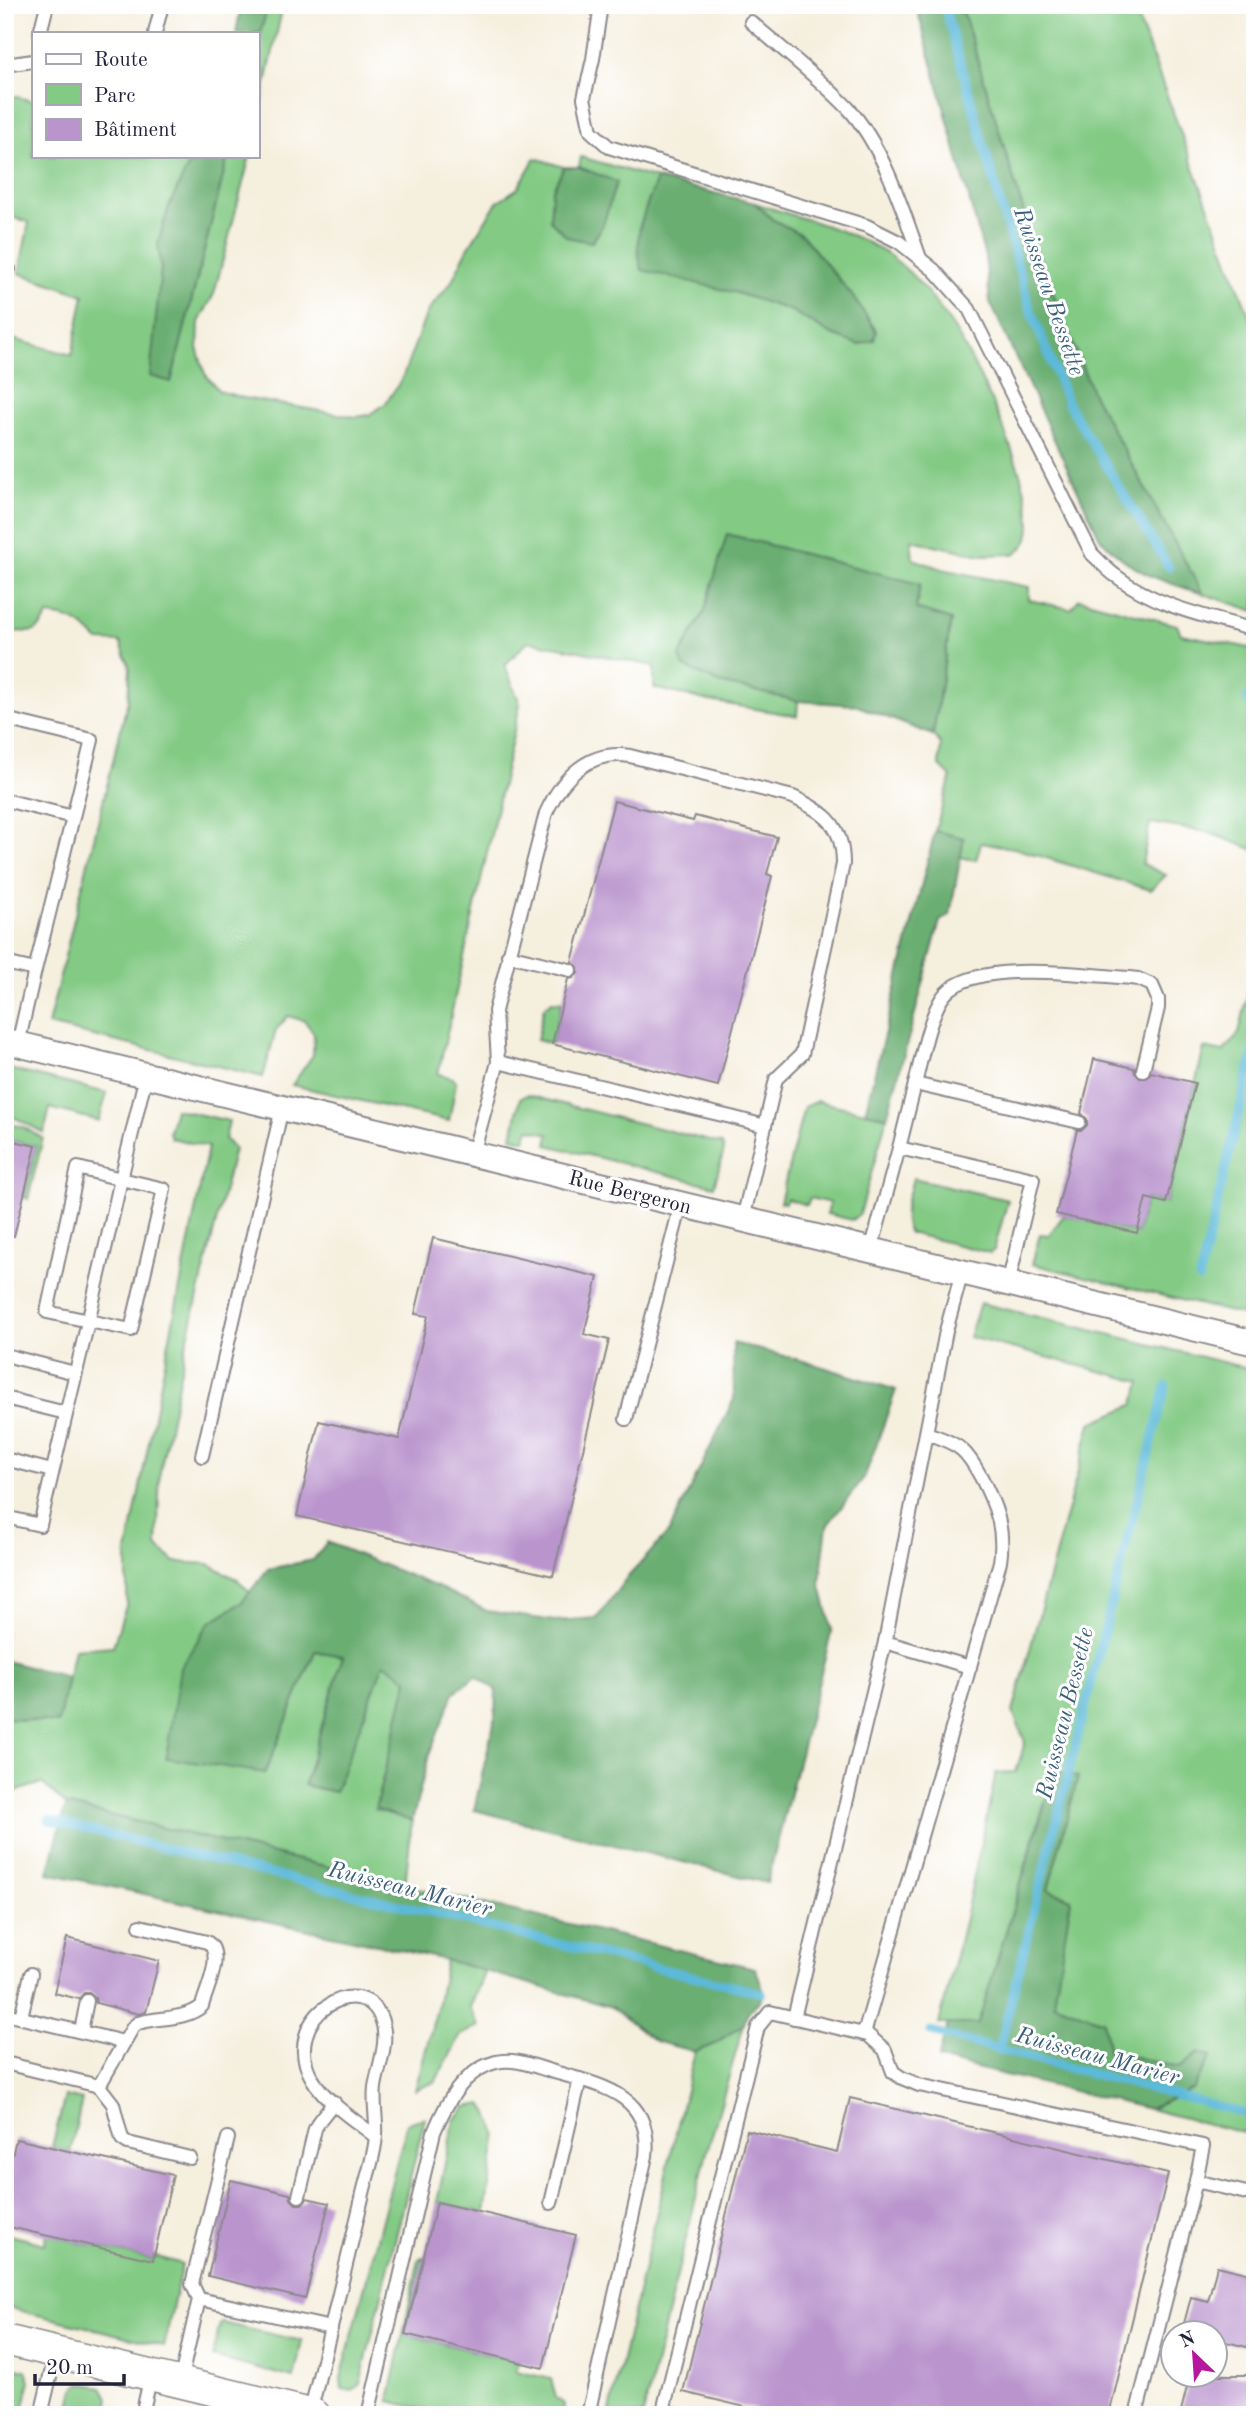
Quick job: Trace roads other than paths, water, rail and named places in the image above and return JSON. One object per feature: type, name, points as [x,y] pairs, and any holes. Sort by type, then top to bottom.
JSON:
[{"type":"street","name":"Rue Bergeron","points":[[12,1042],[1255,1343]]},
{"type":"street","points":[[5,2340],[312,2414]]},
{"type":"lane","points":[[40,32],[47,5]]},
{"type":"lane","points":[[155,32],[162,5]]},
{"type":"lane","points":[[601,5],[584,97],[591,131],[609,147],[867,226],[899,242],[934,270],[969,309],[1092,554],[1117,577],[1153,597],[1194,613],[1255,630]]},
{"type":"lane","points":[[751,22],[849,110],[875,148],[895,188],[920,259]]},
{"type":"lane","points":[[5,65],[32,60]]},
{"type":"lane","points":[[5,738],[7,720],[92,740],[35,970],[12,1042]]},
{"type":"lane","points":[[473,1154],[498,1062],[495,1011],[546,813],[555,792],[568,777],[594,759],[607,755],[630,756],[772,791],[816,808],[829,818],[839,834],[843,864],[802,1054],[776,1079],[743,1219]]},
{"type":"lane","points":[[5,800],[73,817]]},
{"type":"lane","points":[[509,955],[570,970]]},
{"type":"lane","points":[[5,963],[35,970]]},
{"type":"lane","points":[[871,1250],[935,1013],[946,993],[969,979],[1008,972],[1130,978],[1152,985],[1158,999],[1158,1008],[1143,1070]]},
{"type":"lane","points":[[498,1062],[765,1126]]},
{"type":"lane","points":[[5,1517],[40,1525],[146,1075]]},
{"type":"lane","points":[[915,1084],[1079,1122]]},
{"type":"lane","points":[[202,1456],[282,1108]]},
{"type":"lane","points":[[899,1148],[1033,1179],[1007,1283]]},
{"type":"lane","points":[[78,1168],[121,1179],[164,1189],[131,1330],[47,1312],[78,1168]]},
{"type":"lane","points":[[626,1419],[681,1205]]},
{"type":"lane","points":[[794,2018],[885,1642],[946,1331],[962,1272]]},
{"type":"lane","points":[[5,1355],[75,1373]]},
{"type":"lane","points":[[5,1398],[66,1413]]},
{"type":"lane","points":[[864,2034],[1000,1562],[1002,1531],[999,1515],[989,1494],[964,1451],[952,1442],[927,1433]]},
{"type":"lane","points":[[5,1459],[52,1471]]},
{"type":"lane","points":[[885,1642],[970,1667]]},
{"type":"lane","points":[[99,2086],[138,2022],[187,2014],[202,2006],[214,1962],[215,1951],[206,1942],[140,1926]]},
{"type":"lane","points":[[21,2017],[31,1974]]},
{"type":"lane","points":[[312,2414],[376,2137],[374,2090],[384,2028],[375,2008],[367,2002],[340,1998],[326,2005],[313,2018],[307,2033],[307,2064],[312,2078],[323,2094],[376,2137]]},
{"type":"lane","points":[[81,2031],[88,2001]]},
{"type":"lane","points":[[679,2415],[662,2413],[758,2026],[770,2012],[864,2034],[878,2042],[885,2050],[893,2072],[919,2085],[1203,2146],[1136,2415]]},
{"type":"lane","points":[[5,2014],[124,2042]]},
{"type":"lane","points":[[369,2415],[433,2132],[451,2096],[467,2079],[485,2067],[508,2061],[613,2090],[626,2099],[641,2119],[647,2139],[646,2156],[588,2415]]},
{"type":"lane","points":[[5,2063],[99,2086],[113,2104],[122,2139],[128,2143],[190,2158]]},
{"type":"lane","points":[[551,2203],[580,2079]]},
{"type":"lane","points":[[299,2196],[315,2129],[334,2102]]},
{"type":"lane","points":[[180,2382],[200,2299],[192,2284],[228,2138]]},
{"type":"lane","points":[[1196,2181],[1255,2195]]},
{"type":"lane","points":[[200,2299],[331,2328]]},
{"type":"lane","points":[[41,2415],[56,2352]]},
{"type":"lane","points":[[142,2415],[151,2375]]},
{"type":"waterway","name":"Ruisseau Bessette","points":[[944,5],[1030,308],[1068,404],[1169,567]]},
{"type":"waterway","name":"Ruisseau Bessette","points":[[1247,698],[1255,713]]},
{"type":"waterway","name":"Ruisseau Bessette","points":[[1199,1279],[1255,1045]]},
{"type":"waterway","name":"Ruisseau Bessette","points":[[999,2049],[1166,1386]]},
{"type":"waterway","name":"Ruisseau Marier","points":[[49,1820],[762,1993]]},
{"type":"waterway","name":"Ruisseau Marier","points":[[931,2032],[1255,2116]]}]
